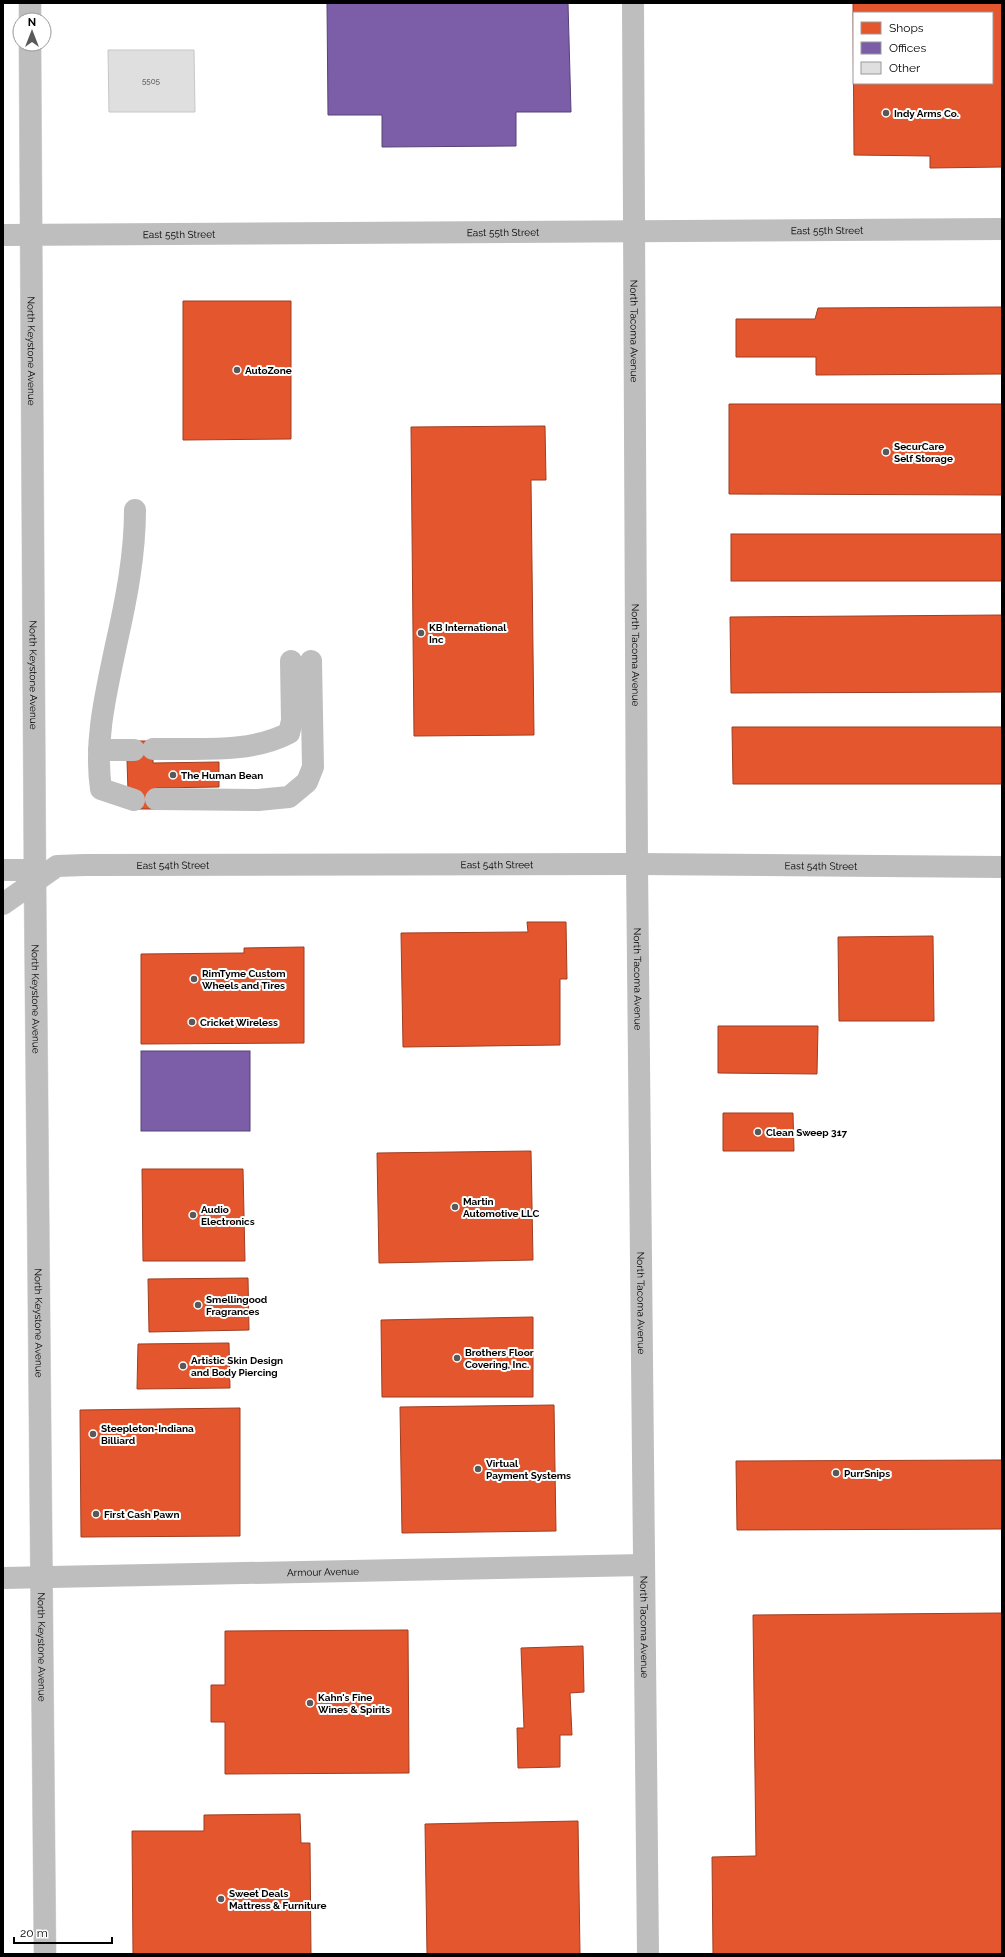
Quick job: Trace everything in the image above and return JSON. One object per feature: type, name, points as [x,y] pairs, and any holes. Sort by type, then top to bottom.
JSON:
[{"type":"street","name":"North Tacoma Avenue","points":[[632,3],[637,864],[648,1954]]},
{"type":"street","name":"North Keystone Avenue","points":[[30,52],[35,876],[43,1577],[45,1954]]},
{"type":"street","name":"East 55th Street","points":[[3,235],[1002,229]]},
{"type":"street","points":[[134,800],[101,789],[98,772],[101,713],[122,620],[135,530],[135,510]]},
{"type":"street","points":[[99,750],[244,747],[274,741],[289,733],[301,661],[313,767],[308,782],[289,797],[258,800],[156,799]]},
{"type":"street","name":"East 54th Street","points":[[3,904],[35,876],[58,866],[85,865],[637,864],[1002,867]]},
{"type":"street","points":[[3,870],[35,876]]},
{"type":"street","name":"Armour Avenue","points":[[3,1578],[643,1565]]},
{"type":"building: Shops","points":[[853,3],[1002,3],[1002,167],[930,168],[930,156],[854,155],[854,84],[993,84],[993,12],[853,12]]},
{"type":"building: Shops","name":"AutoZone","points":[[183,301],[291,301],[291,439],[183,440]]},
{"type":"building: Shops","points":[[1002,307],[1002,374],[816,375],[816,357],[736,357],[736,319],[815,319],[818,308]]},
{"type":"building: Shops","points":[[729,404],[1002,404],[1002,495],[729,494]]},
{"type":"building: Shops","points":[[545,426],[546,480],[531,480],[534,735],[414,736],[411,427]]},
{"type":"building: Shops","points":[[731,534],[1002,534],[1002,581],[731,581]]},
{"type":"building: Shops","points":[[1002,615],[1002,692],[731,693],[730,617]]},
{"type":"building: Shops","points":[[732,727],[1002,727],[1002,784],[733,784]]},
{"type":"building: Shops","name":"The Human Bean","points":[[134,741],[153,741],[153,763],[219,762],[219,787],[156,788],[156,809],[134,809],[128,791],[127,760]]},
{"type":"building: Shops","points":[[527,922],[566,922],[567,979],[560,979],[560,1045],[403,1047],[401,933],[528,932]]},
{"type":"building: Shops","points":[[933,936],[934,1021],[839,1021],[838,937]]},
{"type":"building: Shops","points":[[304,947],[304,1043],[141,1044],[141,954],[244,953],[244,948]]},
{"type":"building: Shops","points":[[718,1026],[818,1026],[817,1074],[718,1073]]},
{"type":"building: Shops","name":"Clean Sweep 317","points":[[723,1113],[793,1113],[794,1151],[723,1151]]},
{"type":"building: Shops","name":"Martin Automotive LLC","points":[[531,1151],[533,1260],[379,1263],[377,1153]]},
{"type":"building: Shops","name":"Audio Electronics","points":[[142,1169],[243,1169],[245,1261],[143,1261]]},
{"type":"building: Shops","name":"Smellingood Fragrances","points":[[248,1278],[249,1330],[149,1332],[148,1279]]},
{"type":"building: Shops","name":"Brothers Floor Covering, Inc.","points":[[533,1317],[533,1397],[382,1397],[381,1320]]},
{"type":"building: Shops","name":"Artistic Skin Design and Body Piercing","points":[[229,1343],[230,1388],[137,1389],[138,1344]]},
{"type":"building: Shops","name":"Virtual Payment Systems","points":[[554,1405],[556,1531],[402,1533],[400,1407]]},
{"type":"building: Shops","points":[[240,1408],[240,1536],[81,1537],[80,1410]]},
{"type":"building: Shops","points":[[1002,1460],[1002,1529],[737,1530],[736,1461]]},
{"type":"building: Shops","points":[[1002,1613],[1002,1954],[713,1954],[712,1857],[756,1856],[753,1615]]},
{"type":"building: Shops","name":"Kahn's Fine Wines & Spirits","points":[[408,1630],[409,1773],[225,1774],[225,1722],[211,1722],[211,1685],[225,1685],[225,1631]]},
{"type":"building: Shops","points":[[583,1646],[584,1692],[570,1693],[572,1735],[560,1735],[560,1767],[518,1768],[517,1728],[524,1728],[521,1648]]},
{"type":"building: Shops","name":"Sweet Deals Mattress & Furniture","points":[[300,1814],[301,1843],[310,1843],[311,1954],[133,1954],[132,1831],[204,1831],[204,1815]]},
{"type":"building: Shops","points":[[578,1821],[580,1954],[427,1954],[425,1824]]},
{"type":"building: Offices","points":[[327,3],[568,3],[571,112],[516,112],[516,146],[382,147],[382,115],[328,115]]},
{"type":"building: Offices","points":[[141,1051],[250,1051],[250,1131],[141,1131]]},
{"type":"building: Other","points":[[108,50],[194,50],[195,112],[109,112]]},
{"type":"place","name":"Indy Arms Co.","points":[[886,113]]},
{"type":"place","name":"AutoZone","points":[[237,370]]},
{"type":"place","name":"SecurCare Self Storage","points":[[886,452]]},
{"type":"place","name":"KB International Inc","points":[[421,633]]},
{"type":"place","name":"The Human Bean","points":[[173,775]]},
{"type":"place","name":"RimTyme Custom Wheels and Tires","points":[[194,979]]},
{"type":"place","name":"Cricket Wireless","points":[[192,1022]]},
{"type":"place","name":"Clean Sweep 317","points":[[758,1132]]},
{"type":"place","name":"Martin Automotive LLC","points":[[455,1207]]},
{"type":"place","name":"Audio Electronics","points":[[193,1215]]},
{"type":"place","name":"Smellingood Fragrances","points":[[198,1305]]},
{"type":"place","name":"Brothers Floor Covering, Inc.","points":[[457,1358]]},
{"type":"place","name":"Artistic Skin Design and Body Piercing","points":[[183,1366]]},
{"type":"place","name":"Steepleton-Indiana Billiard","points":[[93,1434]]},
{"type":"place","name":"Virtual Payment Systems","points":[[478,1469]]},
{"type":"place","name":"PurrSnips","points":[[836,1473]]},
{"type":"place","name":"First Cash Pawn","points":[[96,1514]]},
{"type":"place","name":"Kahn's Fine Wines & Spirits","points":[[310,1703]]},
{"type":"place","name":"Sweet Deals Mattress & Furniture","points":[[221,1899]]}]
